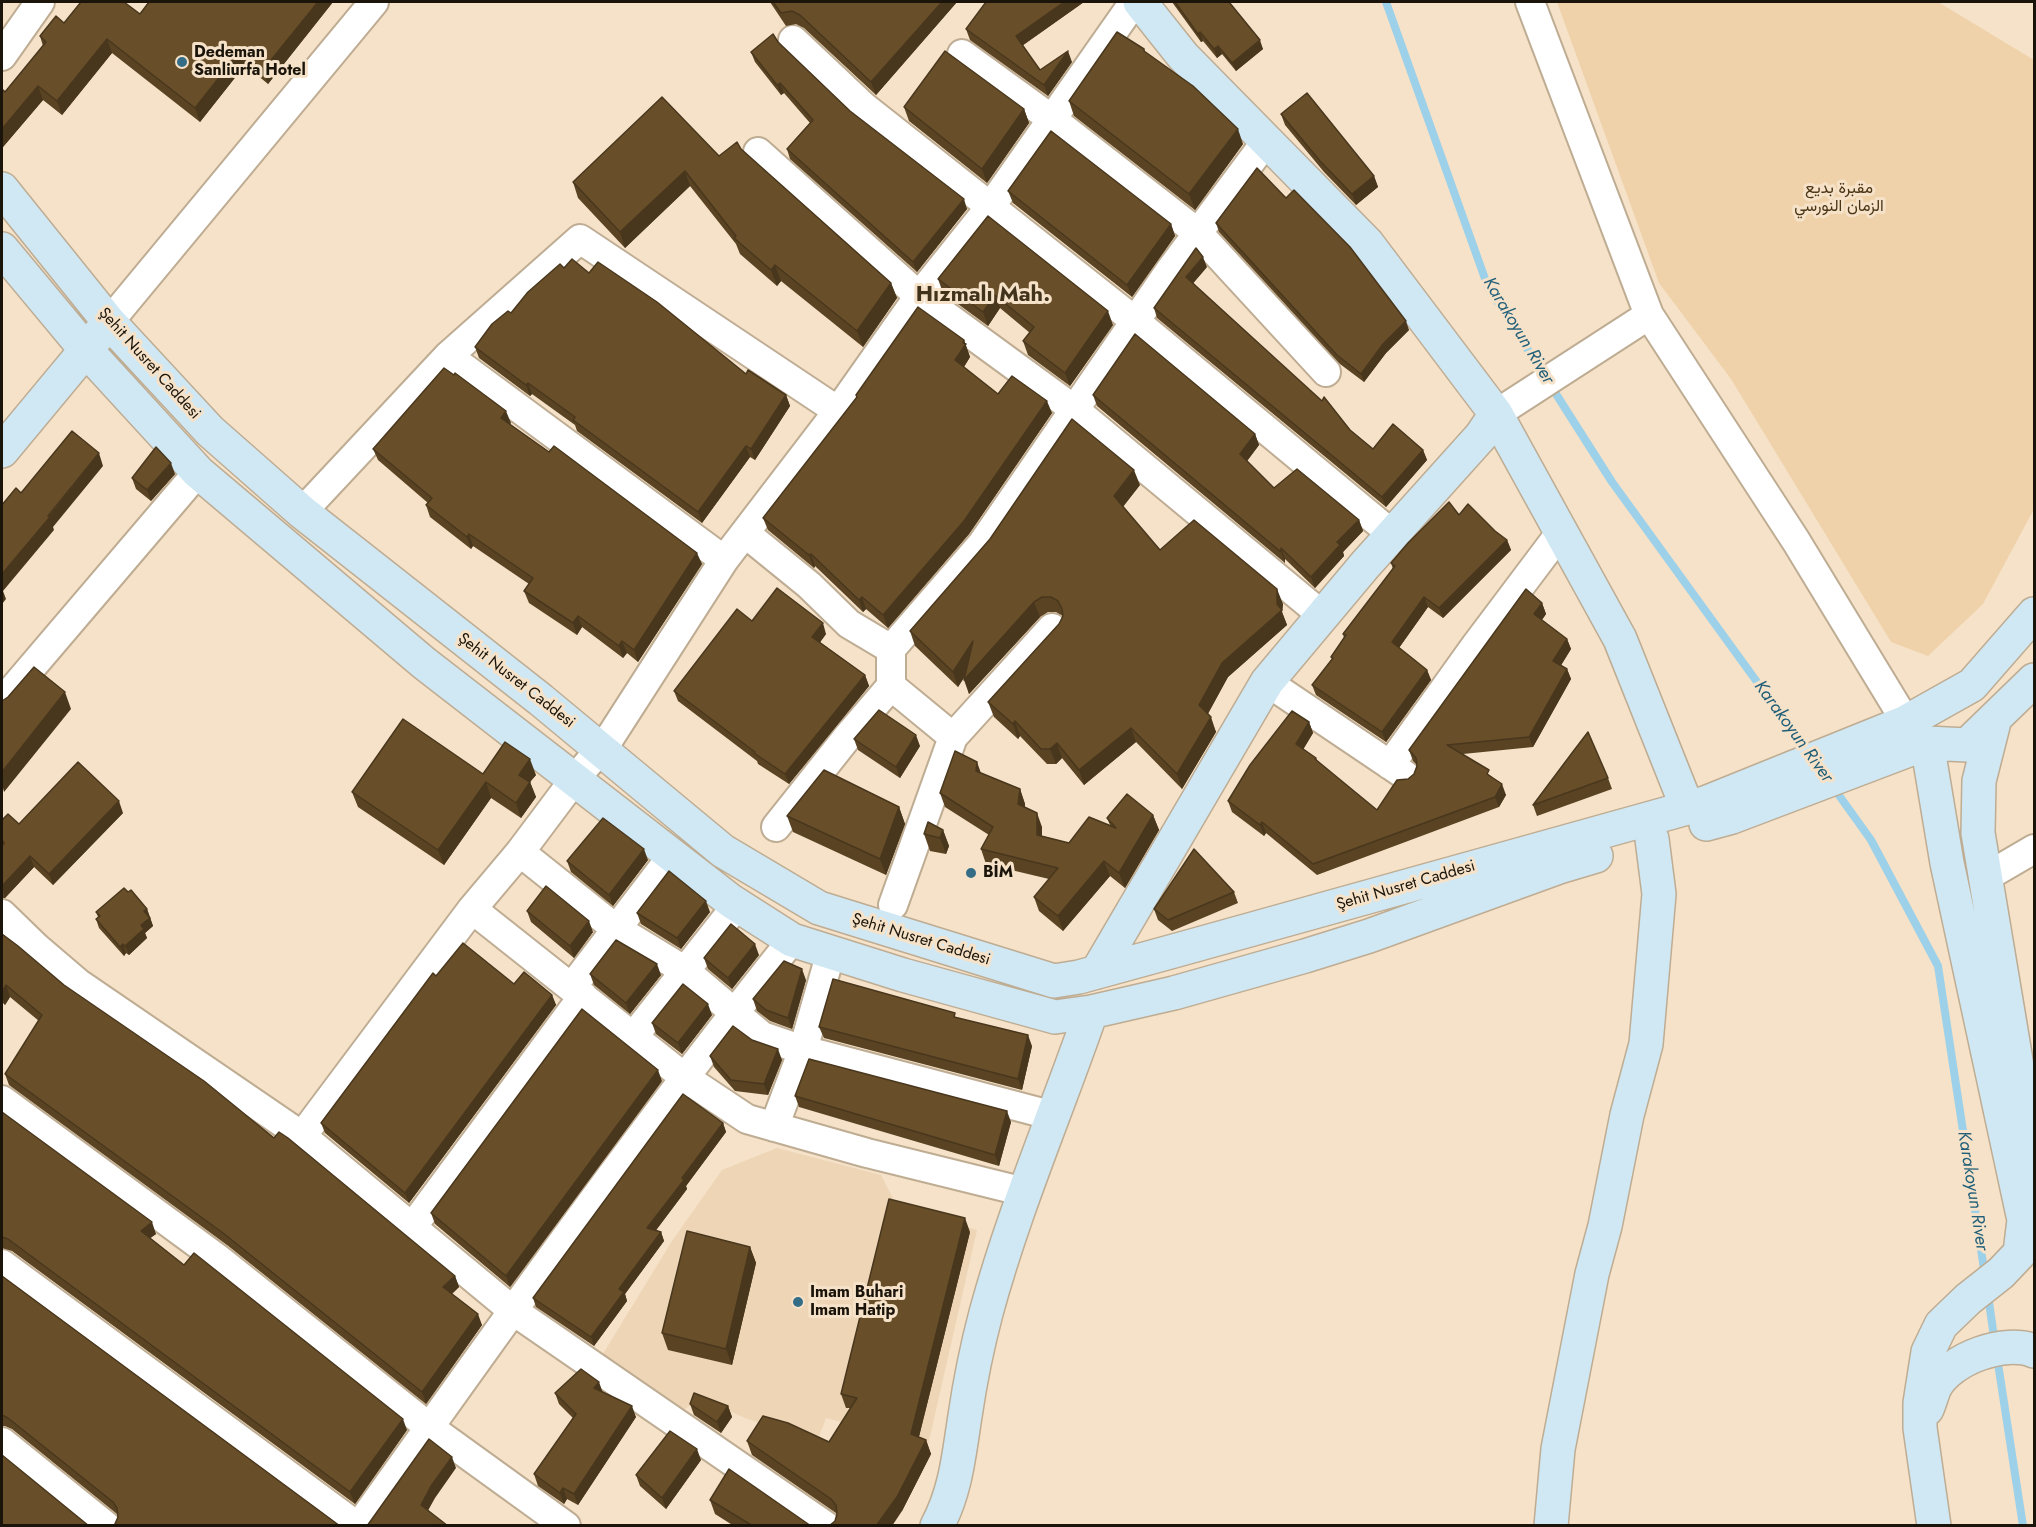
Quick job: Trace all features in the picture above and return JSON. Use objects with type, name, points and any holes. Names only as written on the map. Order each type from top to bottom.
[{"type":"main road","points":[[1140,2],[1182,56],[1367,243],[1496,414],[1620,639],[1708,809]]},
{"type":"main road","name":"Şehit Nusret Caddesi","points":[[2,189],[109,322],[210,431],[302,512],[600,749],[723,851],[819,908],[1054,981],[1097,972],[1708,809],[1903,738],[1972,685],[2034,614]]},
{"type":"main road","name":"Şehit Nusret Caddesi","points":[[2,249],[86,350],[198,472],[424,663],[737,905],[792,940],[903,975],[1055,1017],[1091,1012],[1174,993],[1369,936],[1559,867],[1652,839],[1708,809]]},
{"type":"main road","points":[[2,451],[109,322]]},
{"type":"main road","points":[[1097,972],[1267,682],[1392,534],[1475,443],[1496,414]]},
{"type":"main road","name":"Şehit Nusret Caddesi","points":[[1903,738],[1967,746],[2034,680]]},
{"type":"main road","points":[[1995,718],[1979,781],[1978,833],[2034,1168]]},
{"type":"main road","points":[[1903,738],[1949,873],[2024,1220],[2020,1253],[2001,1273],[1968,1299],[1941,1325],[1928,1352],[1920,1403],[1920,1428],[1934,1526]]},
{"type":"main road","points":[[1551,1526],[1558,1449],[1592,1274],[1605,1226],[1627,1115],[1646,1044],[1659,894],[1652,839]]},
{"type":"main road","points":[[937,1526],[946,1509],[955,1481],[965,1413],[986,1314],[1005,1246],[1091,1012]]},
{"type":"main road","points":[[1920,1428],[1936,1386],[1951,1370],[1976,1354],[2023,1349]]},
{"type":"street","points":[[2,56],[40,2]]},
{"type":"street","points":[[109,322],[374,2]]},
{"type":"street","points":[[302,1136],[472,909],[609,739],[724,560],[838,411],[919,296],[991,206],[1134,2]]},
{"type":"street","points":[[1530,2],[1648,315],[1796,541],[1903,738]]},
{"type":"street","points":[[793,40],[863,106],[1135,321],[1392,534]]},
{"type":"street","points":[[962,54],[1053,120],[1198,233],[1326,372]]},
{"type":"street","points":[[776,827],[891,686],[891,649],[982,544],[1135,321],[1267,140]]},
{"type":"street","points":[[758,152],[919,296],[1075,410],[1322,615]]},
{"type":"street","points":[[302,512],[448,356],[580,239],[838,411]]},
{"type":"street","points":[[1496,414],[1648,315]]},
{"type":"street","points":[[448,356],[724,560]]},
{"type":"street","points":[[2,702],[198,472]]},
{"type":"street","points":[[1267,682],[1397,770],[1476,645],[1561,532]]},
{"type":"street","points":[[744,533],[809,585],[849,624],[891,649]]},
{"type":"street","points":[[893,905],[953,737],[1052,628]]},
{"type":"street","points":[[891,686],[953,737]]},
{"type":"street","points":[[1986,877],[2034,849]]},
{"type":"street","points":[[520,852],[615,928],[684,970],[762,1036],[803,1050],[1054,1116]]},
{"type":"street","points":[[412,1226],[577,991],[615,928],[672,856]]},
{"type":"street","points":[[633,1036],[737,905]]},
{"type":"street","points":[[472,909],[684,1077],[747,1119],[1025,1192]]},
{"type":"street","points":[[2,914],[78,983],[302,1136],[512,1310],[826,1526]]},
{"type":"street","points":[[2,1264],[358,1526],[512,1310],[684,1077],[792,940]]},
{"type":"street","points":[[774,1127],[803,1050],[831,952]]},
{"type":"street","points":[[2,1100],[217,1258],[429,1427],[566,1526]]},
{"type":"street","points":[[2,1442],[106,1526]]},
{"type":"shaded area","name":"Imam Buhari Imam Hatip","points":[[777,1148],[881,1175],[898,1208],[977,1230],[928,1445],[826,1418],[817,1442],[745,1418],[701,1398],[675,1416],[598,1362],[672,1241],[722,1170]]},
{"type":"green space","name":"مقبرة بديع الزمان النورسي","points":[[1557,2],[1938,2],[2034,60],[2034,509],[1983,604],[1928,656],[1891,642],[1731,379],[1659,283]]},
{"type":"building","points":[[81,2],[124,2],[140,14],[149,2],[318,2],[263,70],[240,51],[195,108],[107,39],[57,101],[38,86],[2,129],[2,89],[5,92],[46,42],[40,36],[56,16],[64,23]]},
{"type":"building","points":[[773,2],[942,2],[871,82],[800,15],[792,11],[781,13]]},
{"type":"building","points":[[986,2],[1064,2],[1016,36],[1040,70],[1068,51],[1044,85],[966,29]]},
{"type":"building","points":[[1175,2],[1229,2],[1260,40],[1232,63],[1218,46],[1214,49],[1200,32],[1198,34]]},
{"type":"building","points":[[1117,32],[1193,86],[1238,129],[1189,194],[1069,101]]},
{"type":"building","points":[[773,34],[778,42],[850,111],[964,199],[913,262],[787,149],[813,120],[780,83],[777,85],[751,52]]},
{"type":"building","points":[[945,51],[1024,109],[982,169],[904,107]]},
{"type":"building","points":[[1307,93],[1374,176],[1352,194],[1320,161],[1281,114]]},
{"type":"building","points":[[662,97],[719,156],[737,142],[741,149],[891,283],[857,331],[775,265],[771,270],[734,238],[736,236],[685,171],[620,232],[573,182]]},
{"type":"building","points":[[1051,131],[1171,224],[1127,285],[1008,191]]},
{"type":"building","points":[[1257,168],[1286,198],[1294,190],[1350,247],[1406,321],[1383,344],[1361,374],[1337,355],[1216,223]]},
{"type":"building","points":[[988,216],[1108,311],[1065,373],[1023,341],[1034,327],[995,295],[983,312],[938,279]]},
{"type":"building","points":[[1196,248],[1203,257],[1186,277],[1322,401],[1324,397],[1350,430],[1373,449],[1393,424],[1423,450],[1382,497],[1154,308]]},
{"type":"building","points":[[572,259],[589,273],[598,262],[657,302],[746,374],[748,370],[786,395],[751,449],[746,446],[698,512],[573,420],[575,417],[528,383],[526,385],[475,347],[492,324],[508,311],[511,313],[528,292],[560,264],[564,268]]},
{"type":"building","points":[[918,307],[964,340],[963,343],[966,344],[955,360],[998,394],[1012,376],[1047,401],[964,521],[883,615],[862,597],[859,600],[811,554],[809,555],[763,518],[857,397],[856,395]]},
{"type":"building","points":[[1135,334],[1255,434],[1240,454],[1274,488],[1297,469],[1359,520],[1337,542],[1340,545],[1311,577],[1281,548],[1281,552],[1093,395]]},
{"type":"building","points":[[444,368],[454,375],[455,373],[506,411],[501,418],[549,452],[554,446],[697,553],[634,650],[622,641],[619,646],[578,616],[573,623],[524,591],[533,578],[469,534],[467,537],[426,505],[432,498],[373,449]]},
{"type":"building","points":[[1072,419],[1134,470],[1114,496],[1160,550],[1194,520],[1277,589],[1277,604],[1282,610],[1222,663],[1199,705],[1211,717],[1177,774],[1131,728],[1079,770],[1057,743],[1050,749],[1041,749],[1015,721],[1013,724],[988,702],[1059,624],[1063,616],[1062,609],[1058,601],[1051,597],[1042,597],[1034,602],[964,680],[973,641],[953,672],[910,631],[990,539]]},
{"type":"building","points":[[72,431],[99,453],[2,574],[2,505],[16,488],[21,493]]},
{"type":"building","points":[[156,447],[171,463],[147,490],[132,478]]},
{"type":"building","points":[[1449,502],[1459,515],[1468,504],[1507,540],[1439,608],[1424,597],[1392,642],[1427,670],[1382,732],[1312,685],[1333,658],[1331,657],[1346,635],[1343,634],[1395,566],[1391,563]]},
{"type":"building","points":[[777,588],[823,623],[812,637],[865,675],[785,774],[674,691],[737,609],[752,621]]},
{"type":"building","points":[[1526,589],[1542,603],[1534,614],[1567,639],[1553,661],[1567,669],[1529,737],[1447,745],[1489,770],[1487,774],[1502,784],[1495,797],[1313,864],[1262,822],[1260,825],[1228,801],[1250,765],[1292,711],[1309,722],[1296,744],[1377,810],[1397,780],[1408,779],[1414,774],[1417,766],[1416,758],[1409,750]]},
{"type":"building","points":[[34,667],[65,692],[2,772],[2,701]]},
{"type":"building","points":[[879,710],[916,735],[896,767],[854,739]]},
{"type":"building","points":[[403,719],[483,774],[505,742],[530,759],[519,775],[530,782],[516,803],[486,782],[438,850],[352,792]]},
{"type":"building","points":[[1588,732],[1608,778],[1533,805],[1572,753]]},
{"type":"building","points":[[955,751],[977,762],[976,771],[1020,789],[1018,804],[1037,813],[1037,835],[1069,843],[1089,817],[1116,828],[1107,818],[1127,794],[1153,815],[1119,873],[1104,861],[1058,916],[1034,897],[1058,868],[981,849],[993,827],[940,793]]},
{"type":"building","points":[[78,762],[119,801],[49,874],[30,856],[2,886],[2,846],[4,843],[2,820],[8,814],[19,824]]},
{"type":"building","points":[[824,770],[899,807],[880,859],[787,816]]},
{"type":"building","points":[[603,818],[644,849],[609,895],[567,861]]},
{"type":"building","points":[[928,822],[943,830],[940,838],[924,834]]},
{"type":"building","points":[[1194,849],[1234,892],[1168,920],[1154,909]]},
{"type":"building","points":[[669,871],[706,901],[677,938],[637,913]]},
{"type":"building","points":[[546,886],[589,921],[570,946],[527,911]]},
{"type":"building","points":[[124,888],[128,892],[131,890],[147,909],[144,911],[150,918],[141,925],[144,929],[125,946],[123,944],[120,947],[96,919],[100,916],[96,912]]},
{"type":"building","points":[[731,924],[755,944],[728,978],[704,958]]},
{"type":"building","points":[[2,934],[64,985],[204,1081],[274,1138],[279,1132],[288,1138],[455,1276],[443,1287],[478,1314],[422,1392],[223,1233],[5,1074],[42,1015],[6,985],[2,992]]},
{"type":"building","points":[[616,940],[657,964],[626,1003],[590,974]]},
{"type":"building","points":[[463,943],[514,984],[524,972],[552,995],[405,1193],[321,1123],[433,973],[436,976]]},
{"type":"building","points":[[784,961],[802,969],[788,1018],[766,1010],[753,999]]},
{"type":"building","points":[[833,979],[955,1013],[954,1017],[1028,1035],[1018,1079],[819,1027]]},
{"type":"building","points":[[683,984],[708,1004],[678,1043],[652,1023]]},
{"type":"building","points":[[582,1009],[658,1070],[506,1276],[431,1213]]},
{"type":"building","points":[[733,1026],[752,1040],[778,1049],[764,1084],[731,1080],[710,1056]]},
{"type":"building","points":[[809,1059],[1007,1111],[995,1155],[795,1096]]},
{"type":"building","points":[[683,1094],[723,1123],[682,1178],[684,1180],[647,1228],[661,1232],[619,1289],[624,1292],[591,1337],[533,1298]]},
{"type":"building","points":[[2,1112],[152,1222],[141,1231],[184,1265],[194,1253],[403,1419],[350,1492],[8,1239],[2,1237]]},
{"type":"building","points":[[889,1199],[965,1218],[911,1434],[926,1440],[897,1497],[876,1526],[829,1526],[835,1521],[837,1514],[836,1505],[831,1499],[747,1441],[763,1416],[788,1423],[829,1442],[857,1398],[841,1394]]},
{"type":"building","points":[[687,1231],[750,1247],[726,1349],[662,1333]]},
{"type":"building","points":[[2,1276],[340,1526],[114,1526],[118,1517],[117,1508],[113,1502],[2,1415]]},
{"type":"building","points":[[581,1369],[599,1382],[594,1388],[632,1406],[574,1494],[563,1488],[560,1493],[534,1474],[576,1414],[555,1393]]},
{"type":"building","points":[[694,1393],[728,1406],[717,1422],[690,1404]]},
{"type":"building","points":[[670,1431],[697,1449],[662,1498],[636,1475]]},
{"type":"building","points":[[429,1439],[452,1457],[431,1486],[421,1505],[448,1526],[367,1526]]},
{"type":"building","points":[[2,1455],[89,1526],[2,1526]]},
{"type":"building","points":[[729,1469],[811,1526],[753,1526],[710,1500]]},
{"type":"waterway","name":"Karakoyun River","points":[[1386,2],[1488,287],[1612,482],[1810,755]]},
{"type":"waterway","name":"Karakoyun River","points":[[1833,787],[1871,840],[1938,966],[1985,1276]]},
{"type":"waterway","name":"Karakoyun River","points":[[1988,1295],[1995,1344]]},
{"type":"waterway","name":"Karakoyun River","points":[[1997,1357],[2023,1526]]},
{"type":"place","name":"Dedeman Sanliurfa Hotel","points":[[182,62]]},
{"type":"place","name":"BİM","points":[[971,873]]},
{"type":"place","name":"Imam Buhari Imam Hatip","points":[[798,1302]]},
{"type":"district","name":"Hızmalı Mah.","points":[[983,296]]}]
